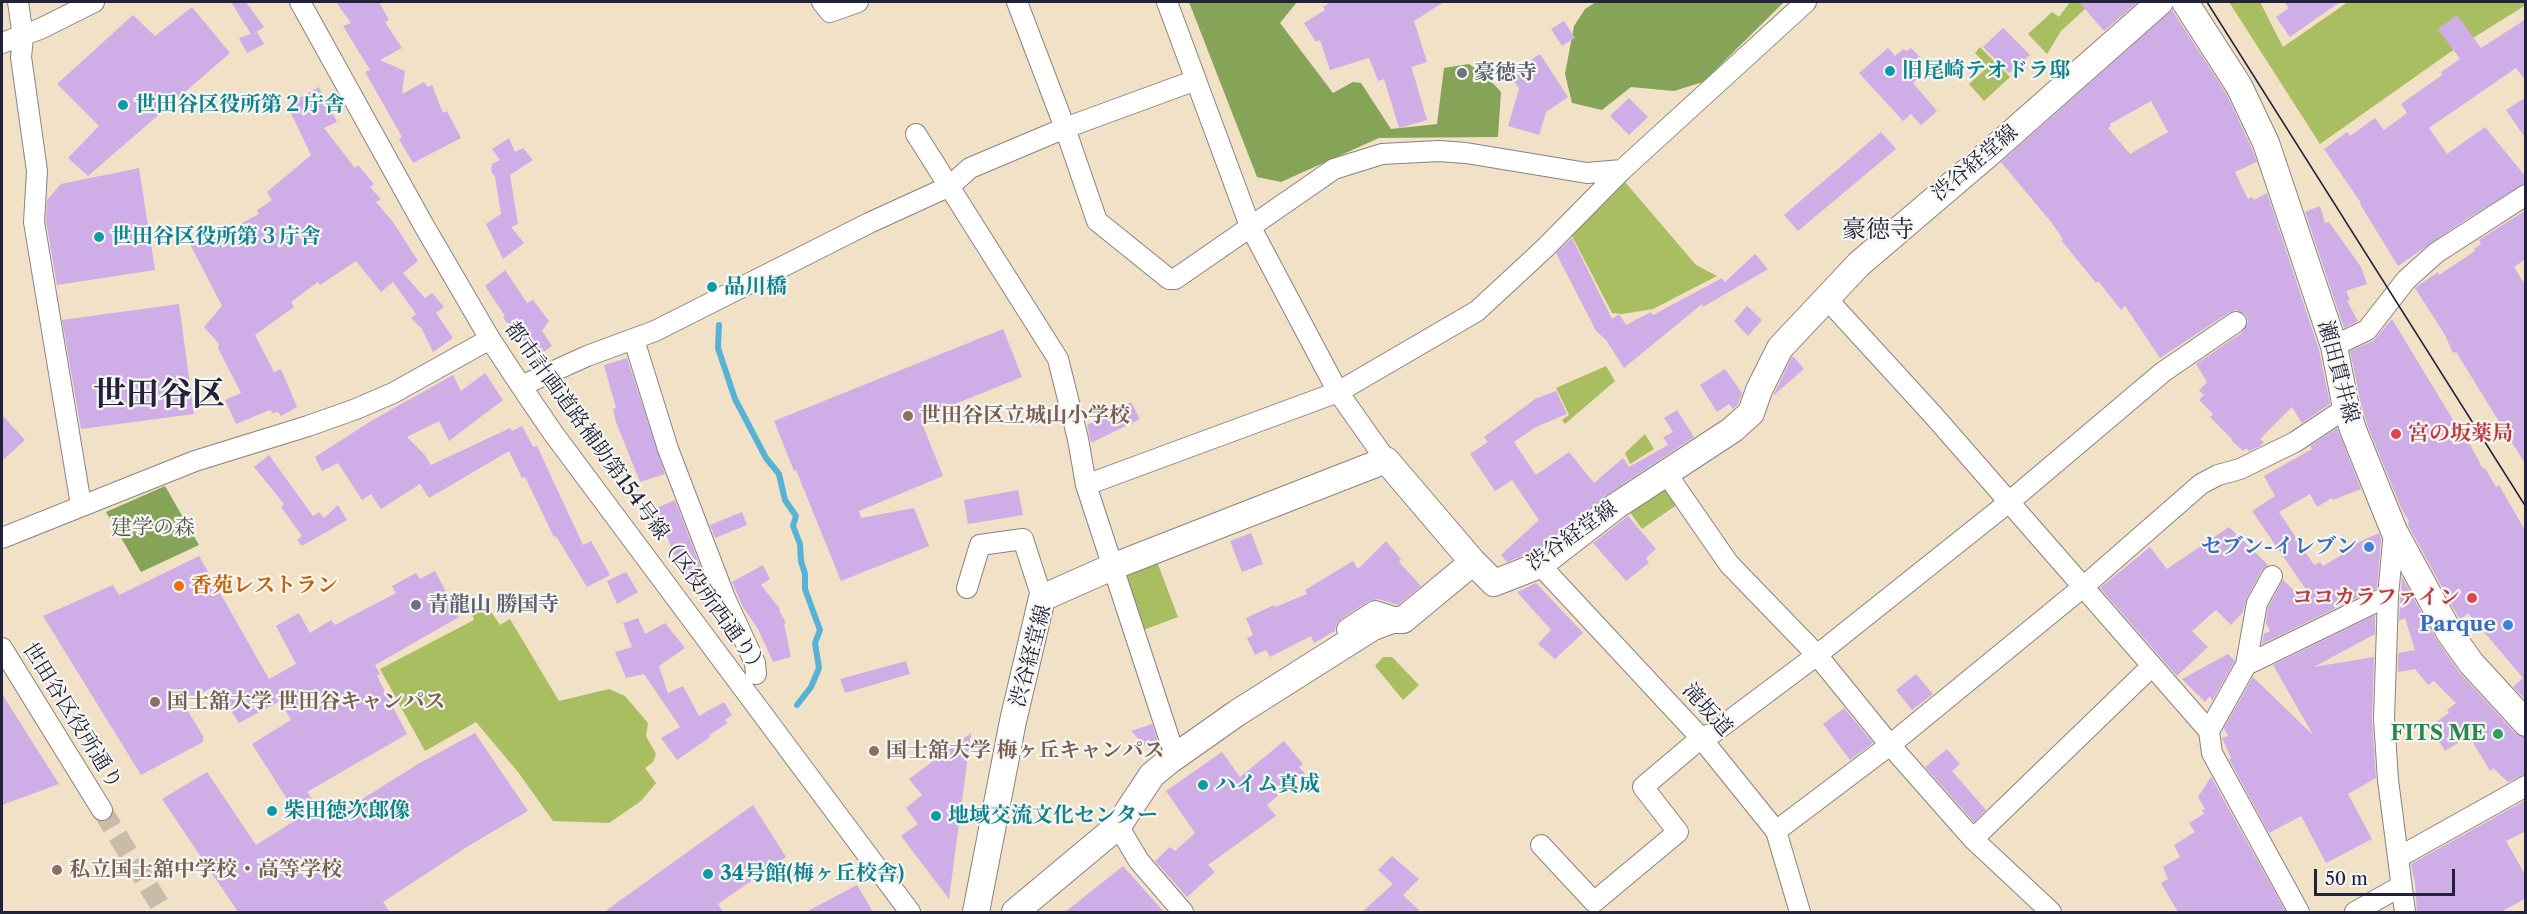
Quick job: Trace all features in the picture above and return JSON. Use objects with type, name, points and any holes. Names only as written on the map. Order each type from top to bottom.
[{"type":"main road","name":"渋谷経堂線","points":[[976,912],[1013,722],[1042,598],[1112,567],[1386,460],[1473,562],[1494,583],[1539,564],[1616,506],[1732,430],[1751,413],[1759,390],[1780,348],[1859,264],[2160,2]]},
{"type":"main road","name":"瀬田貫井線","points":[[2185,2],[2239,86],[2266,143],[2334,346],[2346,408],[2394,531],[2449,632],[2471,663],[2526,723]]},
{"type":"main road","points":[[1016,912],[1118,826],[1152,775],[1210,731],[1373,627],[1392,620],[1403,620],[1473,562]]},
{"type":"street","points":[[18,2],[23,37],[21,57],[37,171],[34,222],[81,505]]},
{"type":"street","points":[[2,43],[23,37],[94,2]]},
{"type":"street","name":"都市計画道路補助第154号線（区役所西通り）","points":[[300,2],[423,224],[490,339],[553,434],[910,912]]},
{"type":"street","points":[[822,2],[830,12],[858,2]]},
{"type":"street","points":[[1017,2],[1065,128],[1097,221],[1169,279],[1176,279],[1334,169],[1382,154],[1448,151],[1587,173],[1622,170]]},
{"type":"street","points":[[1167,2],[1250,226],[1338,392],[1386,460]]},
{"type":"street","points":[[1086,485],[1338,392],[1477,311],[1545,248],[1622,170],[1806,2]]},
{"type":"street","points":[[521,386],[587,356],[634,340],[869,223],[950,186],[970,168],[1065,128],[1197,80]]},
{"type":"street","points":[[916,134],[1058,359],[1078,439],[1086,485],[1171,744]]},
{"type":"street","points":[[2334,346],[2367,330],[2406,280],[2436,253],[2526,195]]},
{"type":"street","points":[[1826,298],[2209,730],[2212,753],[2299,912]]},
{"type":"street","points":[[1541,845],[1594,902],[1678,832],[1643,787],[1701,738],[1713,733],[1817,655],[2009,502],[2163,372],[2236,322]]},
{"type":"street","points":[[2,538],[195,461],[356,409],[393,393],[490,339]]},
{"type":"street","points":[[634,340],[668,449],[725,598],[755,663],[756,674]]},
{"type":"street","points":[[1776,831],[1890,745],[2083,587],[2201,484],[2218,475],[2240,469],[2295,442],[2346,408]]},
{"type":"street","points":[[1666,473],[1728,564],[1817,655],[1890,745],[1974,839],[2046,911]]},
{"type":"street","points":[[2394,531],[2388,597],[2384,719],[2388,780],[2405,912]]},
{"type":"street","points":[[967,588],[980,545],[1023,539],[1042,598]]},
{"type":"street","name":"滝坂道","points":[[1539,564],[1701,738],[1776,831],[1800,912]]},
{"type":"street","points":[[2209,730],[2246,665],[2257,603],[2272,576]]},
{"type":"street","points":[[2246,665],[2388,597]]},
{"type":"street","points":[[1152,775],[1171,744],[1375,611],[1403,620]]},
{"type":"street","name":"世田谷区役所通り","points":[[2,648],[102,810]]},
{"type":"street","points":[[1974,839],[2152,666]]},
{"type":"street","points":[[2399,858],[2526,786]]},
{"type":"street","points":[[1118,826],[1139,861],[1183,912]]},
{"type":"street","points":[[2355,912],[2402,886]]},
{"type":"green space","points":[[1189,2],[1297,2],[1280,23],[1333,93],[1353,82],[1361,83],[1391,129],[1437,124],[1444,68],[1469,64],[1488,78],[1501,92],[1498,137],[1379,138],[1281,182],[1257,177]]},
{"type":"green space","points":[[1596,2],[1784,2],[1703,82],[1674,91],[1631,87],[1602,110],[1572,103],[1565,74],[1574,26],[1585,9]]},
{"type":"green space","points":[[2070,2],[2082,2],[2086,8],[2061,31],[2047,54],[2028,34],[2052,12],[2059,17]]},
{"type":"green space","points":[[2229,2],[2260,2],[2283,47],[2348,2],[2525,2],[2526,5],[2449,53],[2320,144]]},
{"type":"green space","points":[[1980,47],[2010,77],[1984,101],[1969,84],[1988,67],[1975,53]]},
{"type":"green space","points":[[1625,182],[1696,265],[1717,276],[1653,309],[1622,314],[1612,313],[1571,234]]},
{"type":"green space","points":[[1606,366],[1615,381],[1565,424],[1562,420],[1569,415],[1556,388]]},
{"type":"green space","points":[[1645,434],[1654,449],[1630,464],[1625,453]]},
{"type":"green space","points":[[1662,485],[1678,504],[1642,529],[1627,508]]},
{"type":"green space","name":"建学の森","points":[[165,486],[199,545],[141,572],[106,512]]},
{"type":"green space","points":[[1154,554],[1178,617],[1138,632],[1118,569]]},
{"type":"green space","points":[[484,601],[500,625],[510,619],[559,701],[609,689],[625,696],[648,723],[646,736],[656,754],[653,762],[645,768],[656,783],[641,801],[609,823],[553,821],[518,772],[476,722],[425,751],[380,669],[474,620],[471,611]]},
{"type":"green space","points":[[1383,657],[1392,657],[1419,685],[1403,700],[1375,666]]},
{"type":"building","points":[[231,2],[246,2],[264,27],[253,34],[257,32],[264,44],[247,53],[239,38],[251,34]]},
{"type":"building","points":[[336,2],[379,2],[389,20],[385,22],[402,48],[380,60],[405,71],[402,94],[424,82],[428,87],[432,85],[443,113],[447,111],[461,138],[413,163],[399,139],[402,137],[365,72],[370,70],[343,26],[351,23]]},
{"type":"building","points":[[1331,2],[1444,2],[1414,21],[1427,62],[1411,67],[1427,120],[1399,128],[1384,79],[1378,81],[1369,58],[1330,70],[1320,40],[1316,42],[1304,23],[1325,10],[1323,7]]},
{"type":"building","points":[[2079,2],[2138,2],[2104,31]]},
{"type":"building","points":[[2284,2],[2340,2],[2290,37],[2276,17],[2289,8]]},
{"type":"building","name":"世田谷区役所第２庁舎","points":[[192,7],[230,53],[88,176],[68,158],[99,126],[57,84],[133,15],[155,36]]},
{"type":"building","points":[[2172,10],[2226,93],[2252,149],[2257,162],[2235,172],[2248,199],[2252,197],[2254,200],[2267,193],[2319,350],[2330,404],[2302,423],[2292,407],[2260,439],[2264,442],[2260,446],[2249,451],[2246,448],[2243,451],[2210,417],[2213,414],[2199,400],[2204,395],[2199,391],[2207,382],[2196,364],[2243,332],[2248,322],[2246,315],[2236,310],[2230,312],[2160,358],[2125,306],[2121,310],[2098,281],[2096,283],[2061,240],[2063,239],[2051,222],[2001,162]],"holes":[[[2151,101],[2168,132],[2130,154],[2108,128],[2110,124]]]},
{"type":"building","points":[[2457,15],[2481,48],[2526,19],[2526,81],[2516,68],[2429,128],[2447,154],[2485,127],[2526,177],[2526,183],[2465,220],[2398,266],[2361,203],[2324,149],[2347,132],[2350,136],[2375,118],[2384,130],[2407,113],[2401,104],[2442,75],[2441,72],[2460,59],[2438,29]]},
{"type":"building","points":[[1564,21],[1575,38],[1562,46],[1551,29]]},
{"type":"building","points":[[2003,28],[2030,55],[2009,73],[1983,47]]},
{"type":"building","points":[[1888,48],[1895,56],[1903,49],[1906,51],[1911,48],[1924,61],[1917,67],[1921,71],[1914,78],[1916,80],[1913,83],[1937,111],[1921,125],[1911,114],[1903,121],[1859,73]]},
{"type":"building","points":[[1540,54],[1568,97],[1546,112],[1539,135],[1508,126],[1519,89],[1510,74]]},
{"type":"building","points":[[319,87],[337,122],[324,128],[355,168],[358,165],[374,184],[370,187],[381,199],[376,202],[393,222],[418,261],[403,273],[425,298],[432,293],[444,307],[436,313],[453,338],[433,352],[422,329],[411,318],[416,314],[393,282],[381,292],[356,261],[320,285],[318,282],[291,302],[294,307],[255,335],[274,372],[281,369],[297,407],[281,416],[278,412],[272,413],[270,410],[236,424],[225,400],[241,393],[218,348],[219,344],[204,327],[222,306],[190,244],[202,235],[206,242],[259,214],[257,210],[272,200],[267,192],[311,155],[287,105]]},
{"type":"building","points":[[2526,97],[2526,139],[2506,110]]},
{"type":"building","points":[[1629,98],[1648,117],[1629,135],[1610,116]]},
{"type":"building","points":[[1881,132],[1896,149],[1798,231],[1784,215]]},
{"type":"building","points":[[509,138],[515,152],[523,148],[533,160],[510,175],[518,224],[511,227],[524,243],[503,259],[486,224],[501,214],[495,177],[491,171],[492,164],[500,160],[492,149]]},
{"type":"building","name":"世田谷区役所第３庁舎","points":[[139,168],[155,270],[57,285],[46,221],[47,200],[61,184]]},
{"type":"building","points":[[2320,206],[2325,223],[2329,222],[2361,267],[2367,284],[2346,291],[2350,300],[2347,301],[2358,321],[2344,328],[2305,212]]},
{"type":"building","points":[[2526,210],[2526,259],[2514,267],[2526,286],[2526,465],[2456,352],[2453,353],[2445,335],[2415,288],[2475,251],[2474,249],[2481,244],[2479,240]]},
{"type":"building","points":[[1572,238],[1612,319],[1619,314],[1626,325],[1651,312],[1653,315],[1722,278],[1725,282],[1755,254],[1768,269],[1703,307],[1702,304],[1624,368],[1606,340],[1596,331],[1556,253]]},
{"type":"building","points":[[505,270],[527,303],[533,300],[549,321],[542,331],[552,346],[535,358],[521,337],[517,339],[485,286]]},
{"type":"building","points":[[179,304],[194,414],[81,429],[62,320]]},
{"type":"building","points":[[1747,306],[1762,320],[1748,336],[1734,321]]},
{"type":"building","points":[[2392,319],[2461,433],[2463,431],[2483,469],[2485,468],[2496,487],[2499,485],[2526,532],[2526,700],[2513,687],[2523,678],[2468,613],[2460,620],[2408,525],[2409,521],[2402,510],[2368,427],[2350,351],[2373,341]]},
{"type":"building","points":[[1003,329],[1022,377],[920,418],[943,476],[859,511],[861,518],[914,508],[929,546],[841,581],[774,421]]},
{"type":"building","points":[[1792,357],[1804,369],[1773,396]]},
{"type":"building","points":[[627,358],[665,474],[640,482],[616,422],[613,409],[616,408],[604,365]]},
{"type":"building","points":[[1725,369],[1742,393],[1738,404],[1733,409],[1729,404],[1717,412],[1700,385]]},
{"type":"building","points":[[485,373],[503,400],[449,441],[439,421],[407,437],[424,454],[431,465],[510,428],[512,431],[522,426],[533,447],[537,446],[583,545],[591,541],[610,575],[587,587],[556,536],[554,537],[525,477],[522,478],[509,451],[429,498],[420,484],[381,509],[371,494],[362,500],[338,463],[322,471],[315,457],[371,421],[453,375],[461,391]]},
{"type":"building","points":[[1556,391],[1567,414],[1536,427],[1514,442],[1536,475],[1569,452],[1594,483],[1623,458],[1629,467],[1668,445],[1663,437],[1673,432],[1664,418],[1677,410],[1694,437],[1608,494],[1533,552],[1507,562],[1501,555],[1539,520],[1512,480],[1495,491],[1470,454],[1488,442],[1484,437],[1535,399]]},
{"type":"building","points":[[1131,402],[1140,419],[1091,443],[1087,425]]},
{"type":"building","points":[[2,415],[25,440],[2,461]]},
{"type":"building","points":[[2337,428],[2361,489],[2333,500],[2332,498],[2317,507],[2310,494],[2279,512],[2314,565],[2320,562],[2323,566],[2348,551],[2346,548],[2379,533],[2381,539],[2377,588],[2262,644],[2264,634],[2270,631],[2266,623],[2268,607],[2283,580],[2300,596],[2307,591],[2252,511],[2275,496],[2264,476],[2312,449],[2310,446]]},
{"type":"building","points":[[269,455],[313,516],[319,512],[324,518],[338,505],[347,520],[302,546],[297,540],[302,536],[281,507],[284,504],[254,467]]},
{"type":"building","points":[[1018,490],[1023,515],[968,524],[964,500]]},
{"type":"building","points":[[675,500],[706,582],[695,588],[672,551],[665,530],[657,534],[645,513]]},
{"type":"building","points":[[742,512],[747,525],[715,538],[710,525]]},
{"type":"building","points":[[1628,516],[1656,549],[1646,558],[1649,563],[1626,581],[1593,543]]},
{"type":"building","points":[[2229,527],[2268,565],[2262,570],[2247,597],[2243,612],[2231,625],[2216,610],[2192,631],[2208,647],[2177,676],[2100,588],[2150,547],[2167,569]]},
{"type":"building","points":[[1251,533],[1263,564],[1242,572],[1230,541]]},
{"type":"building","points":[[1386,541],[1401,559],[1399,562],[1421,586],[1398,605],[1378,599],[1369,601],[1341,619],[1336,624],[1335,631],[1314,643],[1311,636],[1270,657],[1266,650],[1255,655],[1247,638],[1253,635],[1246,618],[1274,605],[1275,607],[1307,594],[1305,590],[1353,561],[1358,569]]},
{"type":"building","points":[[199,556],[269,679],[296,664],[276,626],[299,613],[310,633],[331,620],[335,625],[396,593],[392,586],[416,573],[420,579],[435,571],[459,617],[375,665],[380,674],[377,676],[407,734],[307,792],[327,821],[418,764],[475,733],[528,811],[470,845],[383,902],[390,912],[238,912],[162,799],[207,772],[256,845],[299,818],[252,744],[291,720],[280,701],[239,723],[215,686],[183,703],[203,736],[203,742],[141,775],[43,616],[113,585],[119,595]]},
{"type":"building","points":[[763,565],[770,579],[761,585],[780,609],[786,623],[784,624],[791,657],[773,662],[732,582]]},
{"type":"building","points":[[626,572],[638,592],[617,604],[607,581]]},
{"type":"building","points":[[2402,577],[2436,639],[2459,672],[2515,733],[2526,738],[2526,774],[2508,782],[2493,768],[2490,771],[2469,736],[2445,751],[2430,726],[2449,713],[2447,710],[2456,703],[2434,681],[2428,685],[2415,669],[2398,672],[2398,653],[2415,650],[2405,618],[2399,621]]},
{"type":"building","points":[[1536,583],[1583,633],[1555,659],[1538,644],[1551,630],[1517,592]]},
{"type":"building","points":[[710,593],[720,615],[717,616],[706,596]]},
{"type":"building","points":[[2375,615],[2375,634],[2314,667],[2374,657],[2372,720],[2376,778],[2348,794],[2372,839],[2326,863],[2301,816],[2269,833],[2229,759],[2231,758],[2222,738],[2228,736],[2224,728],[2253,677],[2313,735],[2273,665]]},
{"type":"building","points":[[638,618],[645,634],[665,623],[685,648],[659,666],[668,693],[683,686],[699,716],[724,702],[732,715],[725,720],[728,723],[677,760],[661,738],[680,727],[644,674],[626,678],[615,652],[632,647],[623,623]]},
{"type":"building","points":[[2228,654],[2235,661],[2212,701],[2210,696],[2205,702],[2182,679]]},
{"type":"building","points":[[906,661],[910,674],[845,693],[840,679]]},
{"type":"building","points":[[1916,674],[1933,694],[1912,710],[1896,690]]},
{"type":"building","points":[[2,694],[59,784],[2,805]]},
{"type":"building","points":[[1844,708],[1873,743],[1850,760],[1823,724]]},
{"type":"building","points":[[1152,724],[1160,748],[1154,754],[1131,731]]},
{"type":"building","name":"地域交流文化センター","points":[[971,733],[949,899],[901,836],[918,824],[906,808],[922,795],[909,779]]},
{"type":"building","points":[[1284,741],[1303,764],[1299,767],[1305,773],[1267,805],[1276,816],[1208,865],[1215,872],[1187,897],[1155,861],[1170,847],[1175,851],[1195,833],[1166,791],[1222,752],[1240,777]]},
{"type":"building","points":[[1947,749],[1960,764],[1952,771],[1986,810],[1974,822],[1925,767]]},
{"type":"building","points":[[2211,777],[2286,912],[2178,912],[2161,883],[2168,879],[2163,867],[2180,857],[2174,845],[2195,832],[2189,823],[2204,814],[2202,810],[2205,809],[2198,797]]},
{"type":"building","points":[[2526,800],[2526,831],[2506,841],[2526,876],[2526,898],[2501,912],[2417,912],[2411,864]]},
{"type":"building","name":"34号館(梅ヶ丘校舎)","points":[[753,805],[786,857],[718,904],[723,912],[604,912]]},
{"type":"building","points":[[1392,856],[1419,879],[1403,895],[1421,912],[1362,912],[1393,884],[1378,870]]},
{"type":"building","points":[[1123,866],[1164,912],[1065,912]]},
{"type":"building","name":"34号館(梅ヶ丘校舎)","points":[[857,885],[873,912],[806,912]]},
{"type":"waterway","points":[[719,325],[718,348],[735,399],[766,458],[779,474],[785,500],[796,516],[793,526],[800,544],[805,589],[820,630],[815,643],[819,668],[811,687],[797,705]]},
{"type":"tunnel","points":[[102,810],[164,912]]},
{"type":"tram line","points":[[2207,2],[2526,507]]},
{"type":"place","name":"旧尾崎テオドラ邸","points":[[1890,71]]},
{"type":"place","name":"豪徳寺","points":[[1462,73]]},
{"type":"place","name":"世田谷区役所第２庁舎","points":[[123,105]]},
{"type":"place","name":"世田谷区役所第３庁舎","points":[[99,237]]},
{"type":"place","name":"品川橋","points":[[712,287]]},
{"type":"place","name":"世田谷区立城山小学校","points":[[908,416]]},
{"type":"place","name":"宮の坂薬局","points":[[2396,434]]},
{"type":"place","name":"セブン-イレブン","points":[[2369,547]]},
{"type":"place","name":"香苑レストラン","points":[[179,586]]},
{"type":"place","name":"ココカラファイン","points":[[2472,598]]},
{"type":"place","name":"青龍山 勝国寺","points":[[416,605]]},
{"type":"place","name":"Parque","points":[[2508,625]]},
{"type":"place","name":"国士舘大学 世田谷キャンパス","points":[[155,702]]},
{"type":"place","name":"FITS ME","points":[[2498,734]]},
{"type":"place","name":"国士舘大学 梅ヶ丘キャンパス","points":[[874,751]]},
{"type":"place","name":"ハイム真成","points":[[1203,785]]},
{"type":"place","name":"柴田徳次郎像","points":[[272,811]]},
{"type":"place","name":"地域交流文化センター","points":[[936,816]]},
{"type":"place","name":"私立国士舘中学校・高等学校","points":[[57,870]]},
{"type":"place","name":"34号館(梅ヶ丘校舎)","points":[[708,874]]},
{"type":"district","name":"豪徳寺","points":[[1878,230]]},
{"type":"district","name":"世田谷区","points":[[159,395]]}]
